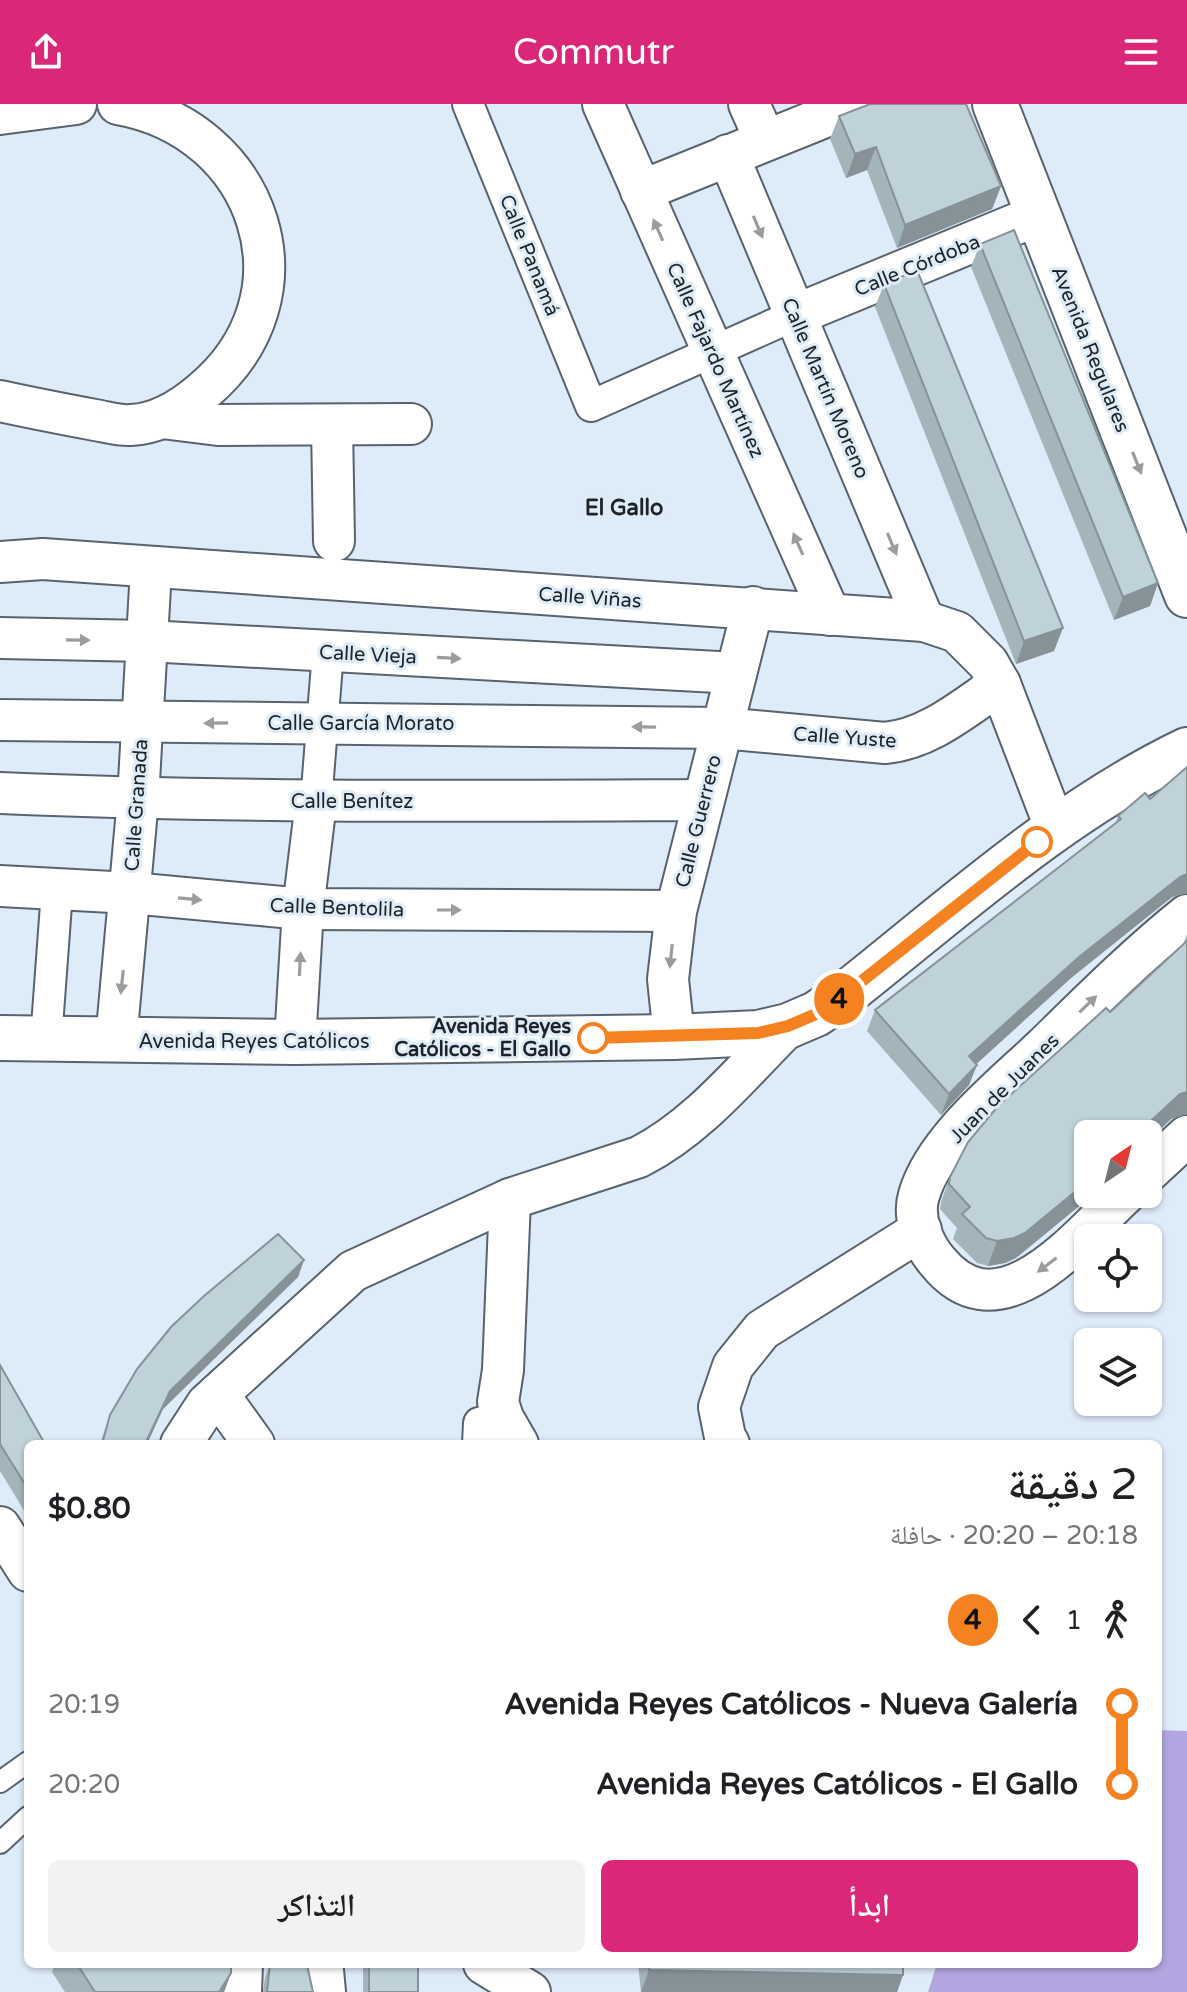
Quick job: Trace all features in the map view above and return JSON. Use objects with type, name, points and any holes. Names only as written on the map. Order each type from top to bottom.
[{"type":"main road","name":"Avenida Regulares","points":[[995,104],[1038,215],[1180,551],[1187,595]]},
{"type":"main road","name":"Avenida Reyes Católicos","points":[[0,1038],[295,1042],[674,1037],[758,1033],[788,1026],[816,1014],[843,996],[1055,827],[1158,764],[1186,751]]},
{"type":"street","points":[[0,114],[76,104]]},
{"type":"street","points":[[0,401],[130,426],[162,418],[188,404],[211,384],[231,361],[256,311],[262,285],[262,232],[253,205],[239,181],[203,141],[183,126],[118,104]]},
{"type":"street","name":"Calle Panamá","points":[[468,104],[591,406],[712,351]]},
{"type":"street","name":"Calle Fajardo Martínez","points":[[603,104],[830,615]]},
{"type":"street","points":[[749,104],[765,140]]},
{"type":"street","points":[[641,191],[857,104]]},
{"type":"street","name":"Calle Martín Moreno","points":[[728,155],[924,621]]},
{"type":"street","name":"Calle Córdoba","points":[[795,315],[1038,215]]},
{"type":"street","points":[[712,351],[795,315]]},
{"type":"street","points":[[162,418],[218,425],[411,424]]},
{"type":"street","points":[[332,425],[334,541]]},
{"type":"street","name":"Calle Viñas","points":[[0,562],[43,559],[924,621],[957,632],[988,663],[1000,684],[1055,827]]},
{"type":"street","name":"Calle Granada","points":[[116,1041],[138,799],[151,569]]},
{"type":"street","name":"Calle Guerrero","points":[[674,1037],[668,979],[676,911],[753,607]]},
{"type":"street","name":"Calle Vieja","points":[[0,638],[147,641],[736,673]]},
{"type":"street","points":[[295,1042],[303,909],[316,802],[328,652]]},
{"type":"street","name":"Calle Yuste","points":[[722,728],[885,743],[908,741],[928,732],[1000,684]]},
{"type":"street","name":"Calle García Morato","points":[[0,720],[142,724],[322,722],[722,728]]},
{"type":"street","name":"Calle Benítez","points":[[0,793],[316,802],[703,800]]},
{"type":"street","name":"Calle Bentolila","points":[[0,886],[131,893],[303,909],[676,911]]},
{"type":"street","points":[[46,1040],[57,891]]},
{"type":"street","name":"Juan de Juanes","points":[[1110,1208],[1053,1261],[1031,1277],[1009,1288],[990,1291],[971,1288],[949,1276],[928,1251],[916,1212],[919,1194],[954,1134],[1147,947],[1187,915]]},
{"type":"street","points":[[183,1440],[193,1422],[218,1394],[353,1271],[510,1199],[639,1157],[664,1143],[686,1127],[788,1026]]},
{"type":"street","points":[[1162,1159],[1187,1136]]},
{"type":"street","points":[[500,1435],[498,1402],[503,1370],[510,1199]]},
{"type":"street","points":[[727,1440],[719,1407],[733,1366],[762,1330],[921,1230]]},
{"type":"street","points":[[218,1394],[251,1440]]},
{"type":"street","points":[[0,1527],[24,1565]]},
{"type":"street","points":[[241,1992],[242,1968]]},
{"type":"street","points":[[320,1968],[325,1992]]},
{"type":"street","points":[[491,1968],[530,1992]]},
{"type":"lane","points":[[0,1782],[24,1765]]},
{"type":"lane","points":[[0,1843],[24,1821]]},
{"type":"shaded area","points":[[1162,1730],[1187,1731],[1187,1992],[928,1992],[936,1968],[1162,1968]]},
{"type":"building","points":[[870,104],[966,104],[1001,186],[905,225],[876,147],[855,154],[839,116]]},
{"type":"building","points":[[1014,230],[1158,583],[1123,597],[980,244]]},
{"type":"building","points":[[917,270],[1063,628],[1024,641],[884,284]]},
{"type":"building","points":[[1187,767],[1187,874],[1079,957],[969,1056],[977,1065],[949,1094],[875,1010],[1121,819],[1118,816],[1145,793],[1150,799]]},
{"type":"building","points":[[1187,941],[1187,1092],[1180,1094],[1152,1120],[1074,1120],[1074,1193],[1025,1233],[997,1241],[986,1238],[962,1214],[970,1207],[949,1184],[968,1142],[998,1106],[1106,1008],[1110,1012]]},
{"type":"building","points":[[278,1234],[304,1260],[170,1391],[147,1440],[103,1440],[110,1415],[137,1369],[171,1327]]},
{"type":"building","points":[[0,1365],[43,1440],[24,1440],[24,1483],[0,1444]]},
{"type":"building","points":[[80,1968],[231,1968],[219,1992],[95,1992]]},
{"type":"building","points":[[270,1968],[308,1968],[313,1992],[267,1992]]},
{"type":"building","points":[[369,1968],[418,1968],[418,1992],[369,1992]]},
{"type":"building","points":[[903,1968],[903,1975],[649,1970]]},
{"type":"bus line","name":"4","points":[[593,1038],[758,1033],[788,1026],[816,1014],[1037,842]]},
{"type":"place","name":"Avenida Reyes Católicos - El Gallo","points":[[593,1038]]},
{"type":"district","name":"El Gallo","points":[[624,507]]}]
